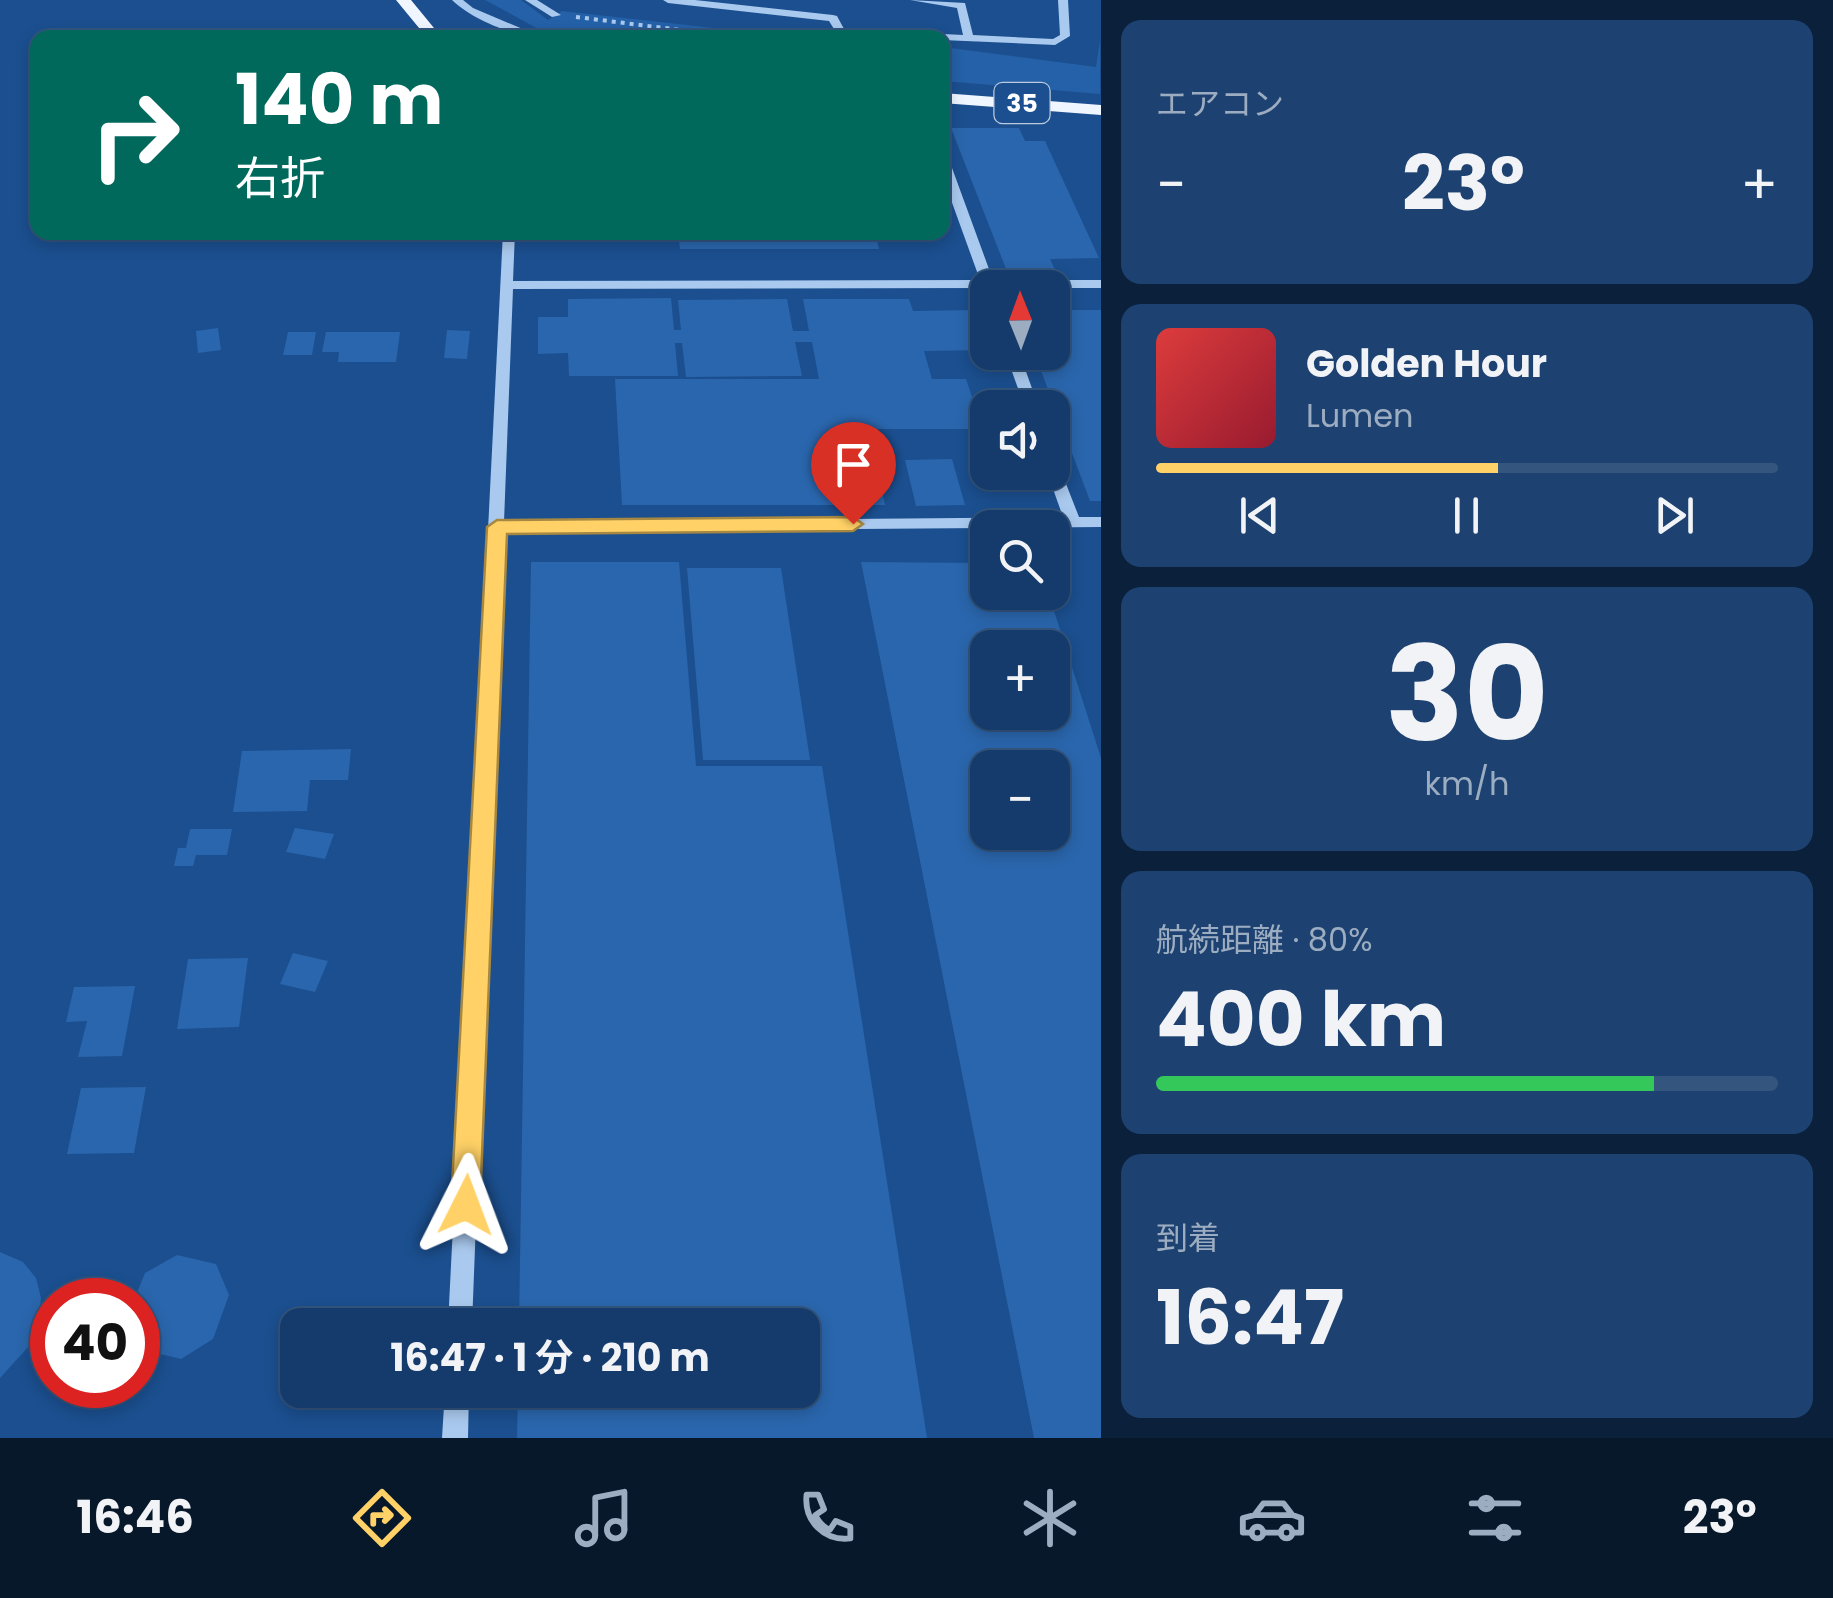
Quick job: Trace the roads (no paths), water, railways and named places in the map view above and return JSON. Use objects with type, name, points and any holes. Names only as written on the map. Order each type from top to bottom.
[{"type":"main road","points":[[403,0],[428,30]]},
{"type":"main road","name":"35","points":[[950,99],[1100,110]]},
{"type":"street","points":[[457,0],[470,10],[519,30]]},
{"type":"street","points":[[530,0],[556,15]]},
{"type":"street","points":[[668,0],[833,18],[840,30]]},
{"type":"street","points":[[915,0],[962,5],[969,38]]},
{"type":"street","points":[[950,37],[1055,42],[1065,36],[1063,0]]},
{"type":"street","points":[[950,179],[982,270]]},
{"type":"street","points":[[461,1308],[509,240]]},
{"type":"street","points":[[509,284],[970,286]]},
{"type":"street","points":[[1070,285],[1100,284]]},
{"type":"street","points":[[1061,490],[1072,522]]},
{"type":"street","points":[[497,527],[1100,522]]},
{"type":"street","points":[[455,1438],[456,1408]]}]
